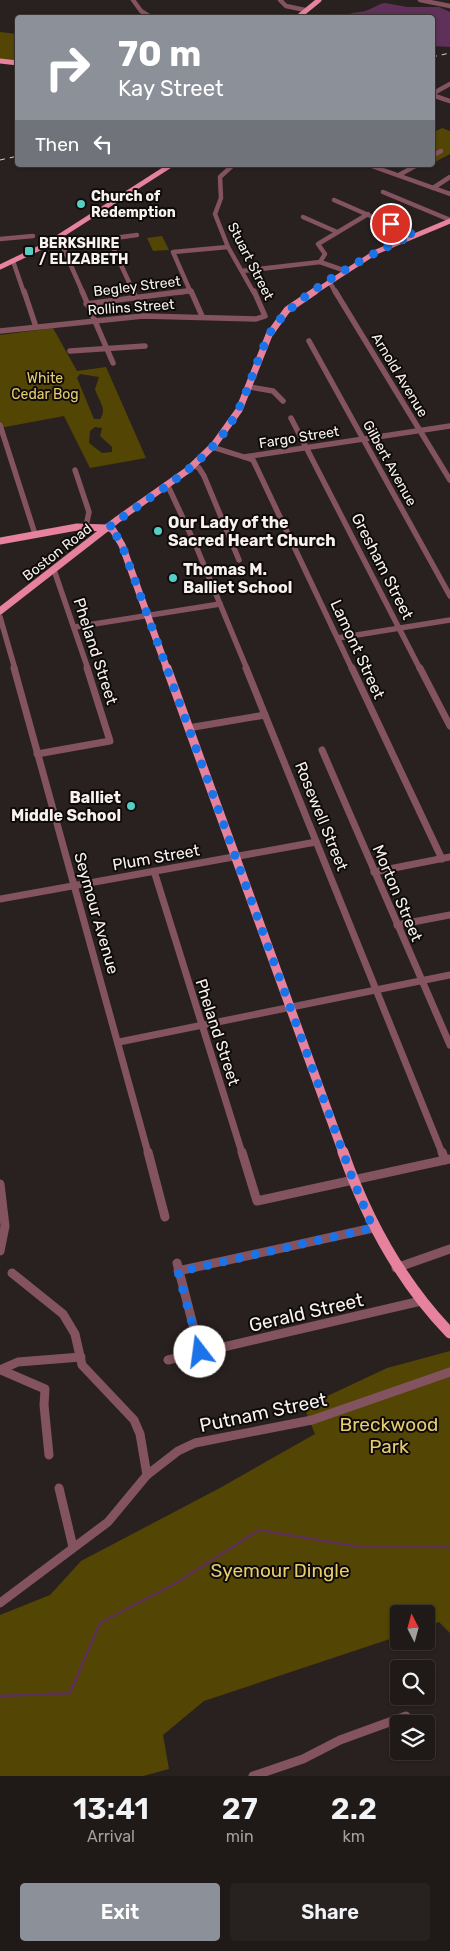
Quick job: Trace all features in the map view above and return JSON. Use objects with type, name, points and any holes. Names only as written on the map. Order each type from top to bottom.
[{"type":"main road","points":[[300,15],[319,0]]},
{"type":"main road","points":[[0,61],[15,63]]},
{"type":"main road","points":[[0,267],[53,241],[168,167]]},
{"type":"main road","name":"Boston Road","points":[[0,611],[193,465],[212,447],[236,415],[250,387],[269,335],[277,322],[295,303],[376,252],[450,221]]},
{"type":"main road","points":[[0,541],[86,526],[108,528],[118,536],[353,1180],[373,1228],[396,1268],[450,1333]]},
{"type":"street","points":[[133,0],[141,11],[147,15]]},
{"type":"street","points":[[280,0],[286,6],[305,10]]},
{"type":"street","points":[[420,0],[450,6]]},
{"type":"street","points":[[435,93],[450,84]]},
{"type":"street","points":[[435,96],[450,101]]},
{"type":"street","points":[[435,154],[441,151]]},
{"type":"street","name":"Stuart Street","points":[[231,167],[220,176],[222,198],[215,214],[228,247],[262,306],[264,317]]},
{"type":"street","points":[[375,167],[450,194]]},
{"type":"street","points":[[399,175],[413,167]]},
{"type":"street","points":[[433,188],[450,177]]},
{"type":"street","points":[[383,192],[450,221]]},
{"type":"street","points":[[334,200],[414,235]]},
{"type":"street","points":[[320,262],[325,254],[318,247],[318,244],[368,214]]},
{"type":"street","points":[[303,217],[337,232]]},
{"type":"street","points":[[53,241],[62,245],[136,234]]},
{"type":"street","points":[[0,239],[33,236]]},
{"type":"street","points":[[109,239],[136,298]]},
{"type":"street","points":[[62,245],[113,363]]},
{"type":"street","points":[[202,316],[173,252],[228,247]]},
{"type":"street","points":[[13,261],[36,327]]},
{"type":"street","points":[[242,271],[320,262],[346,271]]},
{"type":"street","name":"Arnold Avenue","points":[[329,281],[450,480]]},
{"type":"street","name":"Begley Street","points":[[86,304],[191,291]]},
{"type":"street","name":"Rollins Street","points":[[0,331],[143,316],[202,316],[256,319],[264,317]]},
{"type":"street","name":"Gilbert Avenue","points":[[310,341],[450,596]]},
{"type":"street","points":[[70,351],[105,347],[145,346]]},
{"type":"street","points":[[250,387],[272,389],[278,392],[283,401]]},
{"type":"street","name":"Gresham Street","points":[[291,418],[450,726]]},
{"type":"street","points":[[0,426],[35,534]]},
{"type":"street","name":"Fargo Street","points":[[212,447],[244,457],[450,426]]},
{"type":"street","name":"Lamont Street","points":[[244,457],[253,460],[442,859]]},
{"type":"street","points":[[193,465],[200,468],[204,476],[238,560]]},
{"type":"street","points":[[75,470],[89,512],[86,526]]},
{"type":"street","name":"Rosewell Street","points":[[167,484],[220,604],[316,842],[448,1159]]},
{"type":"street","name":"Pheland Street","points":[[37,754],[110,741],[75,627],[54,570]]},
{"type":"street","points":[[75,627],[220,604]]},
{"type":"street","name":"Seymour Avenue","points":[[0,617],[119,1042],[164,1216]]},
{"type":"street","points":[[338,638],[450,620]]},
{"type":"street","points":[[188,728],[265,715]]},
{"type":"street","name":"Morton Street","points":[[322,750],[450,1045]]},
{"type":"street","name":"Plum Street","points":[[0,899],[316,842]]},
{"type":"street","points":[[374,872],[450,857]]},
{"type":"street","name":"Pheland Street","points":[[154,871],[257,1201],[353,1180]]},
{"type":"street","points":[[397,925],[450,915]]},
{"type":"street","points":[[119,1042],[450,976]]},
{"type":"street","points":[[353,1180],[448,1159]]},
{"type":"street","points":[[0,1184],[4,1208],[3,1243],[0,1251]]},
{"type":"street","points":[[200,1352],[177,1267],[373,1228]]},
{"type":"street","points":[[396,1268],[450,1249]]},
{"type":"street","points":[[12,1273],[63,1314],[75,1334],[82,1365],[118,1401],[138,1426],[146,1475]]},
{"type":"street","name":"Gerald Street","points":[[168,1360],[421,1300]]},
{"type":"street","points":[[1,1370],[18,1362],[81,1357]]},
{"type":"street","points":[[1,1370],[45,1389],[44,1405],[49,1455]]},
{"type":"street","name":"Putnam Street","points":[[0,1603],[113,1517],[146,1475],[178,1451],[195,1443],[312,1420],[450,1372]]},
{"type":"street","points":[[59,1488],[73,1547]]},
{"type":"street","points":[[253,1776],[303,1759],[340,1740],[390,1722]]},
{"type":"green space","points":[[0,32],[15,34],[15,61],[0,59]]},
{"type":"green space","points":[[442,128],[450,131],[450,154],[435,162],[435,132]]},
{"type":"green space","points":[[162,236],[169,250],[153,251],[147,238]]},
{"type":"green space","name":"White Cedar Bog","points":[[53,328],[77,371],[106,367],[146,458],[90,468],[64,416],[0,428],[0,335]],"holes":[[[80,374],[99,377],[95,389],[103,408],[100,419],[94,419],[77,378]],[[95,427],[102,428],[100,436],[112,447],[112,452],[102,453],[89,443],[90,431]]]},
{"type":"green space","name":"Syemour Dingle","points":[[450,1351],[450,1633],[439,1622],[435,1624],[435,1605],[390,1605],[390,1639],[204,1701],[163,1735],[169,1769],[143,1776],[0,1776],[0,1615],[50,1595],[81,1561],[218,1489],[315,1434],[304,1407],[387,1368]]},
{"type":"shaded area","points":[[385,3],[407,7],[439,7],[450,12],[450,47],[435,46],[435,15],[348,15],[368,10]]},
{"type":"waterway","points":[[0,1696],[70,1693],[100,1623],[176,1583],[259,1530],[355,1546],[450,1547]]},
{"type":"railway","points":[[435,56],[450,53]]},
{"type":"railway","points":[[0,160],[15,157]]},
{"type":"place","name":"Church of Redemption","points":[[81,204]]},
{"type":"place","name":"BERKSHIRE / ELIZABETH","points":[[29,251]]},
{"type":"place","name":"Our Lady of the Sacred Heart Church","points":[[158,531]]},
{"type":"place","name":"Thomas M. Balliet School","points":[[173,578]]},
{"type":"place","name":"Balliet Middle School","points":[[131,806]]},
{"type":"route","points":[[200,1352],[178,1272],[373,1228],[353,1180],[122,545],[118,536],[113,530],[108,528],[188,470],[222,436],[244,402],[269,335],[285,312],[302,298],[371,255],[414,235],[391,224]]},
{"type":"park label","name":"Breckwood Park","points":[[389,1435]]}]
